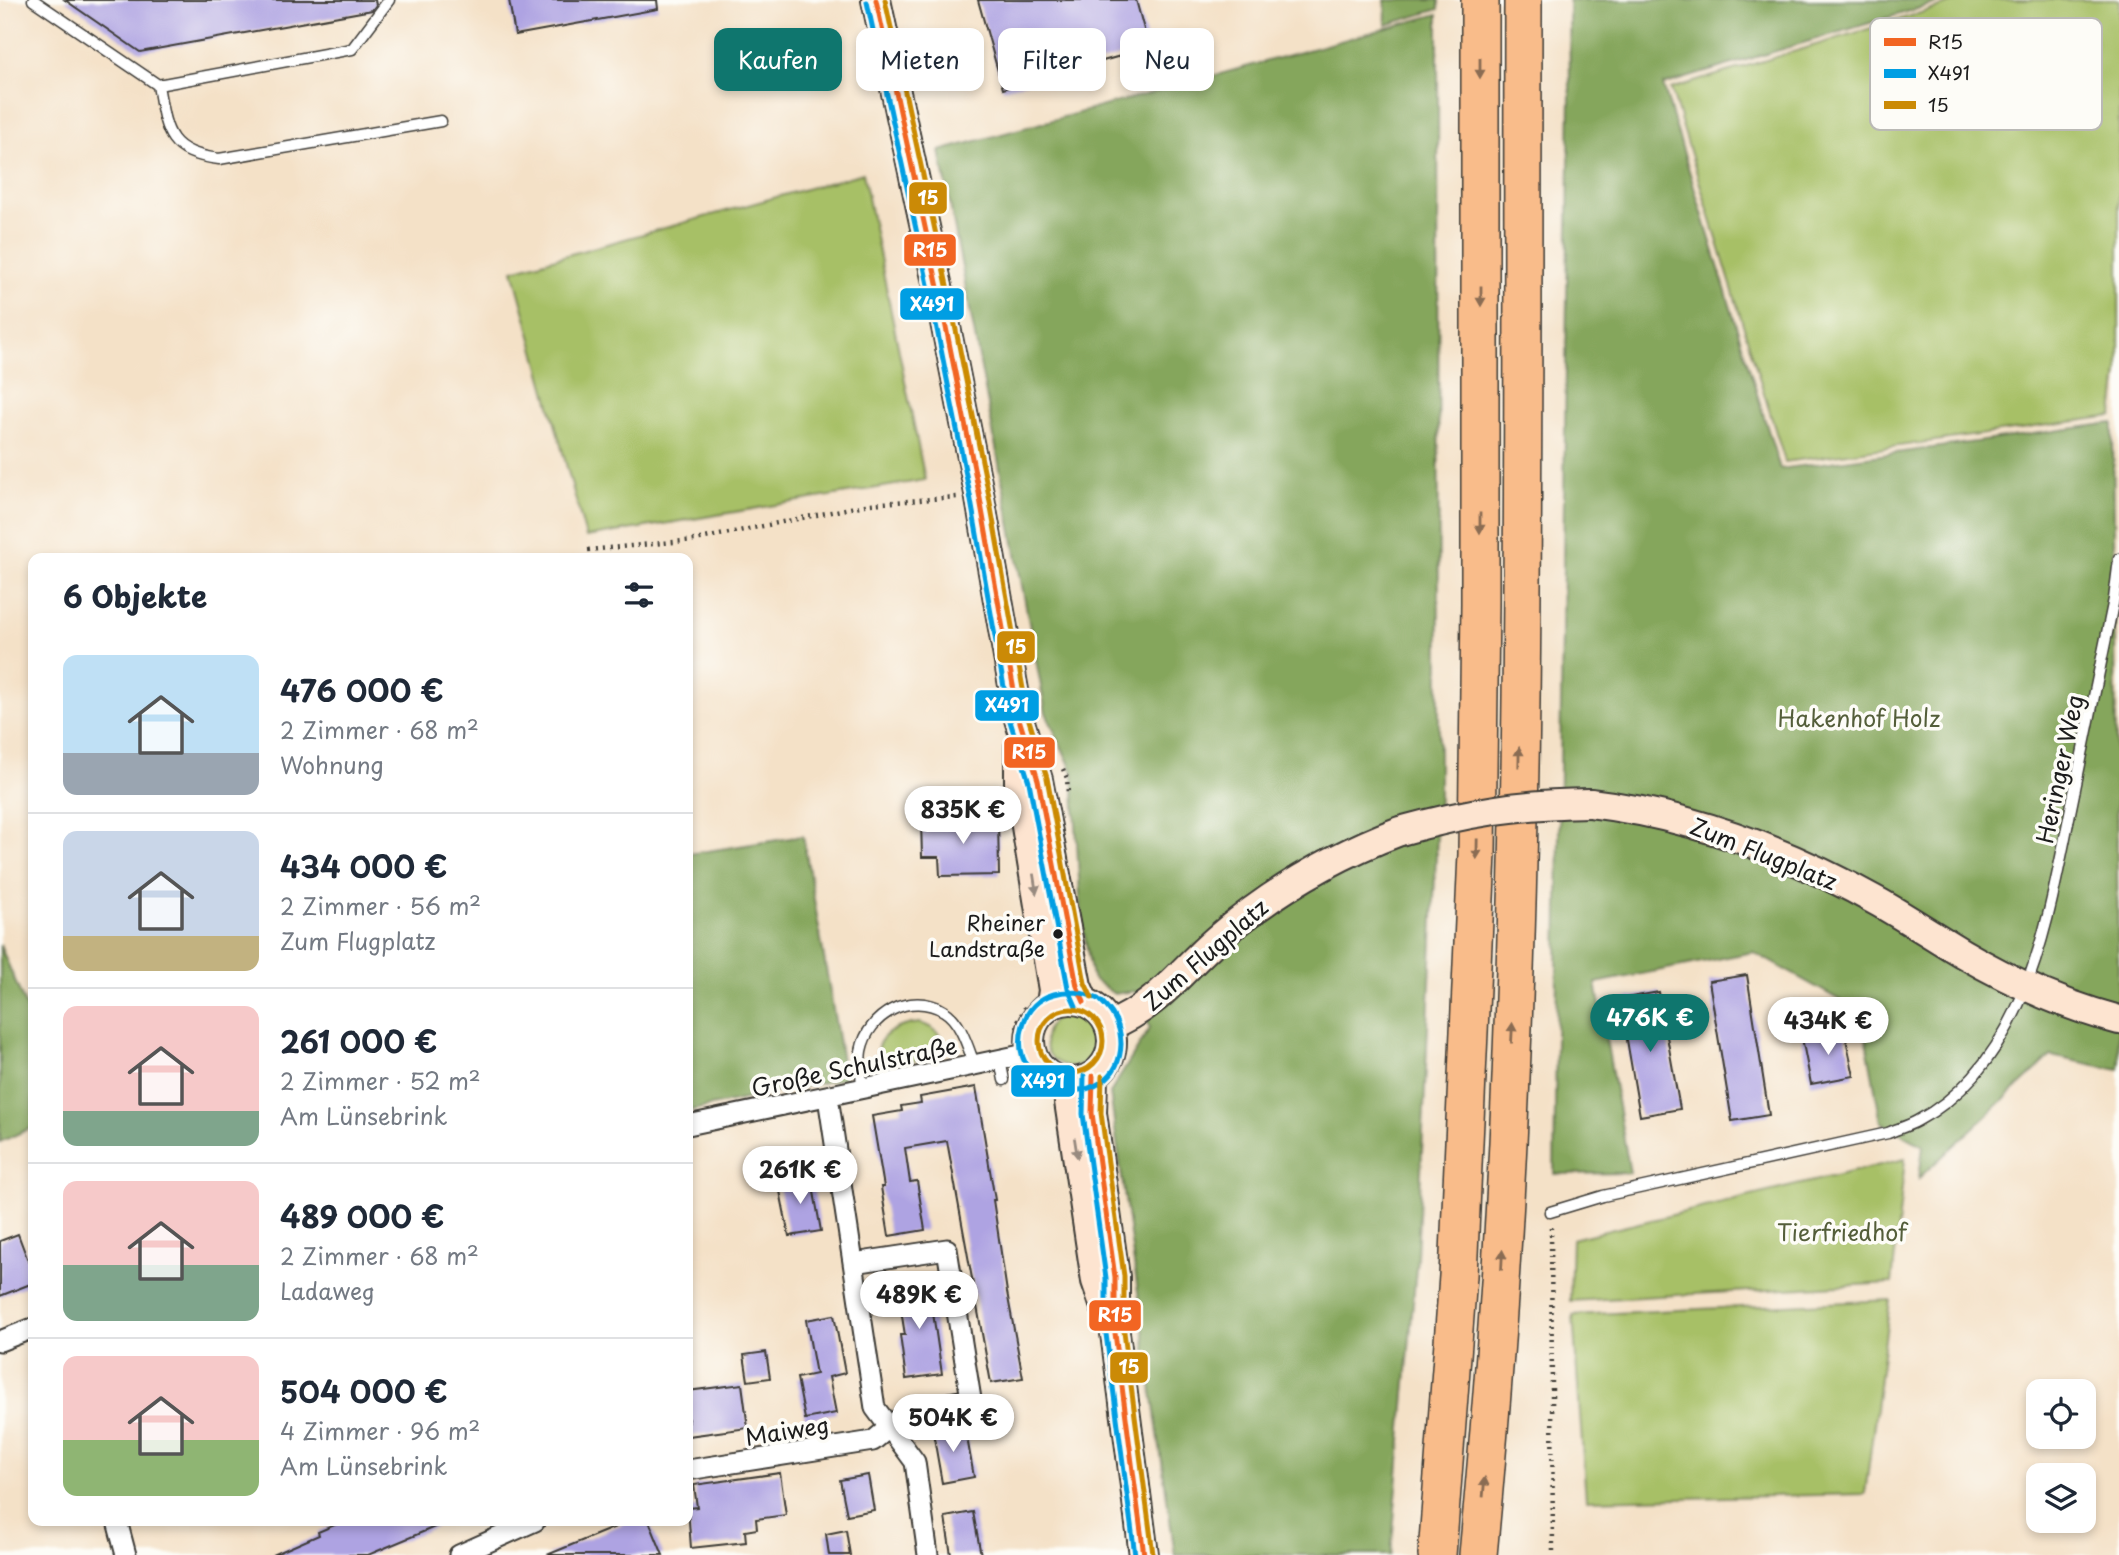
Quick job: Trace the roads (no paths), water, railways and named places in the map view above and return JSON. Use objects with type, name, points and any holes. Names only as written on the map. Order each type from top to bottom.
[{"type":"highway","points":[[1437,1555],[1458,1276],[1477,854],[1480,603],[1480,0]]},
{"type":"highway","points":[[1478,1555],[1502,1265],[1515,961],[1521,656],[1523,0]]},
{"type":"street","points":[[876,0],[979,493],[1019,719],[1038,779],[1077,986],[1084,1002]]},
{"type":"street","points":[[1019,719],[1019,784],[1053,990],[1040,1002],[1040,1013],[1032,1025],[1029,1039],[1031,1053],[1043,1072],[1062,1082],[1073,1083],[1093,1076],[1104,1067],[1112,1040],[1109,1026],[1095,1007],[1084,1002],[1040,1002]]},
{"type":"street","name":"Zum Flugplatz","points":[[1109,1026],[1136,1014],[1150,1004],[1214,941],[1262,903],[1315,868],[1400,831],[1453,816],[1537,804],[1590,803],[1634,808],[1706,827],[1787,857],[1879,902],[1965,954],[2028,985],[2094,1014],[2119,1020]]},
{"type":"street","name":"Große Schulstraße","points":[[693,1124],[1031,1053]]},
{"type":"street","points":[[1093,1076],[1092,1113],[1115,1278],[1115,1333],[1144,1555]]},
{"type":"street","points":[[1062,1082],[1068,1095],[1096,1281],[1115,1333]]},
{"type":"street","points":[[828,1097],[875,1408],[915,1462],[928,1555]]},
{"type":"street","name":"Maiweg","points":[[693,1469],[873,1441],[910,1410],[971,1399],[947,1249],[854,1263]]},
{"type":"street","points":[[0,1341],[28,1330]]},
{"type":"street","points":[[118,1526],[126,1555]]},
{"type":"street","points":[[458,1555],[524,1526]]},
{"type":"lane","points":[[33,0],[158,85],[352,49],[390,0]]},
{"type":"lane","points":[[158,85],[165,125],[177,145],[197,156],[219,159],[441,121]]},
{"type":"lane","name":"Heringer Weg","points":[[1550,1212],[1603,1196],[1876,1135],[1917,1122],[1944,1104],[1968,1081],[1999,1042],[2028,985],[2046,927],[2114,600],[2119,559]]},
{"type":"lane","points":[[862,1090],[861,1051],[873,1024],[892,1008],[918,1002],[945,1011],[962,1032],[975,1066]]},
{"type":"lane","points":[[1000,1060],[1004,1080]]},
{"type":"place","name":"Rheiner Landstraße","points":[[1058,934]]},
{"type":"park label","name":"Hakenhof Holz","points":[[1859,717]]},
{"type":"park label","name":"Tierfriedhof","points":[[1842,1231]]}]
